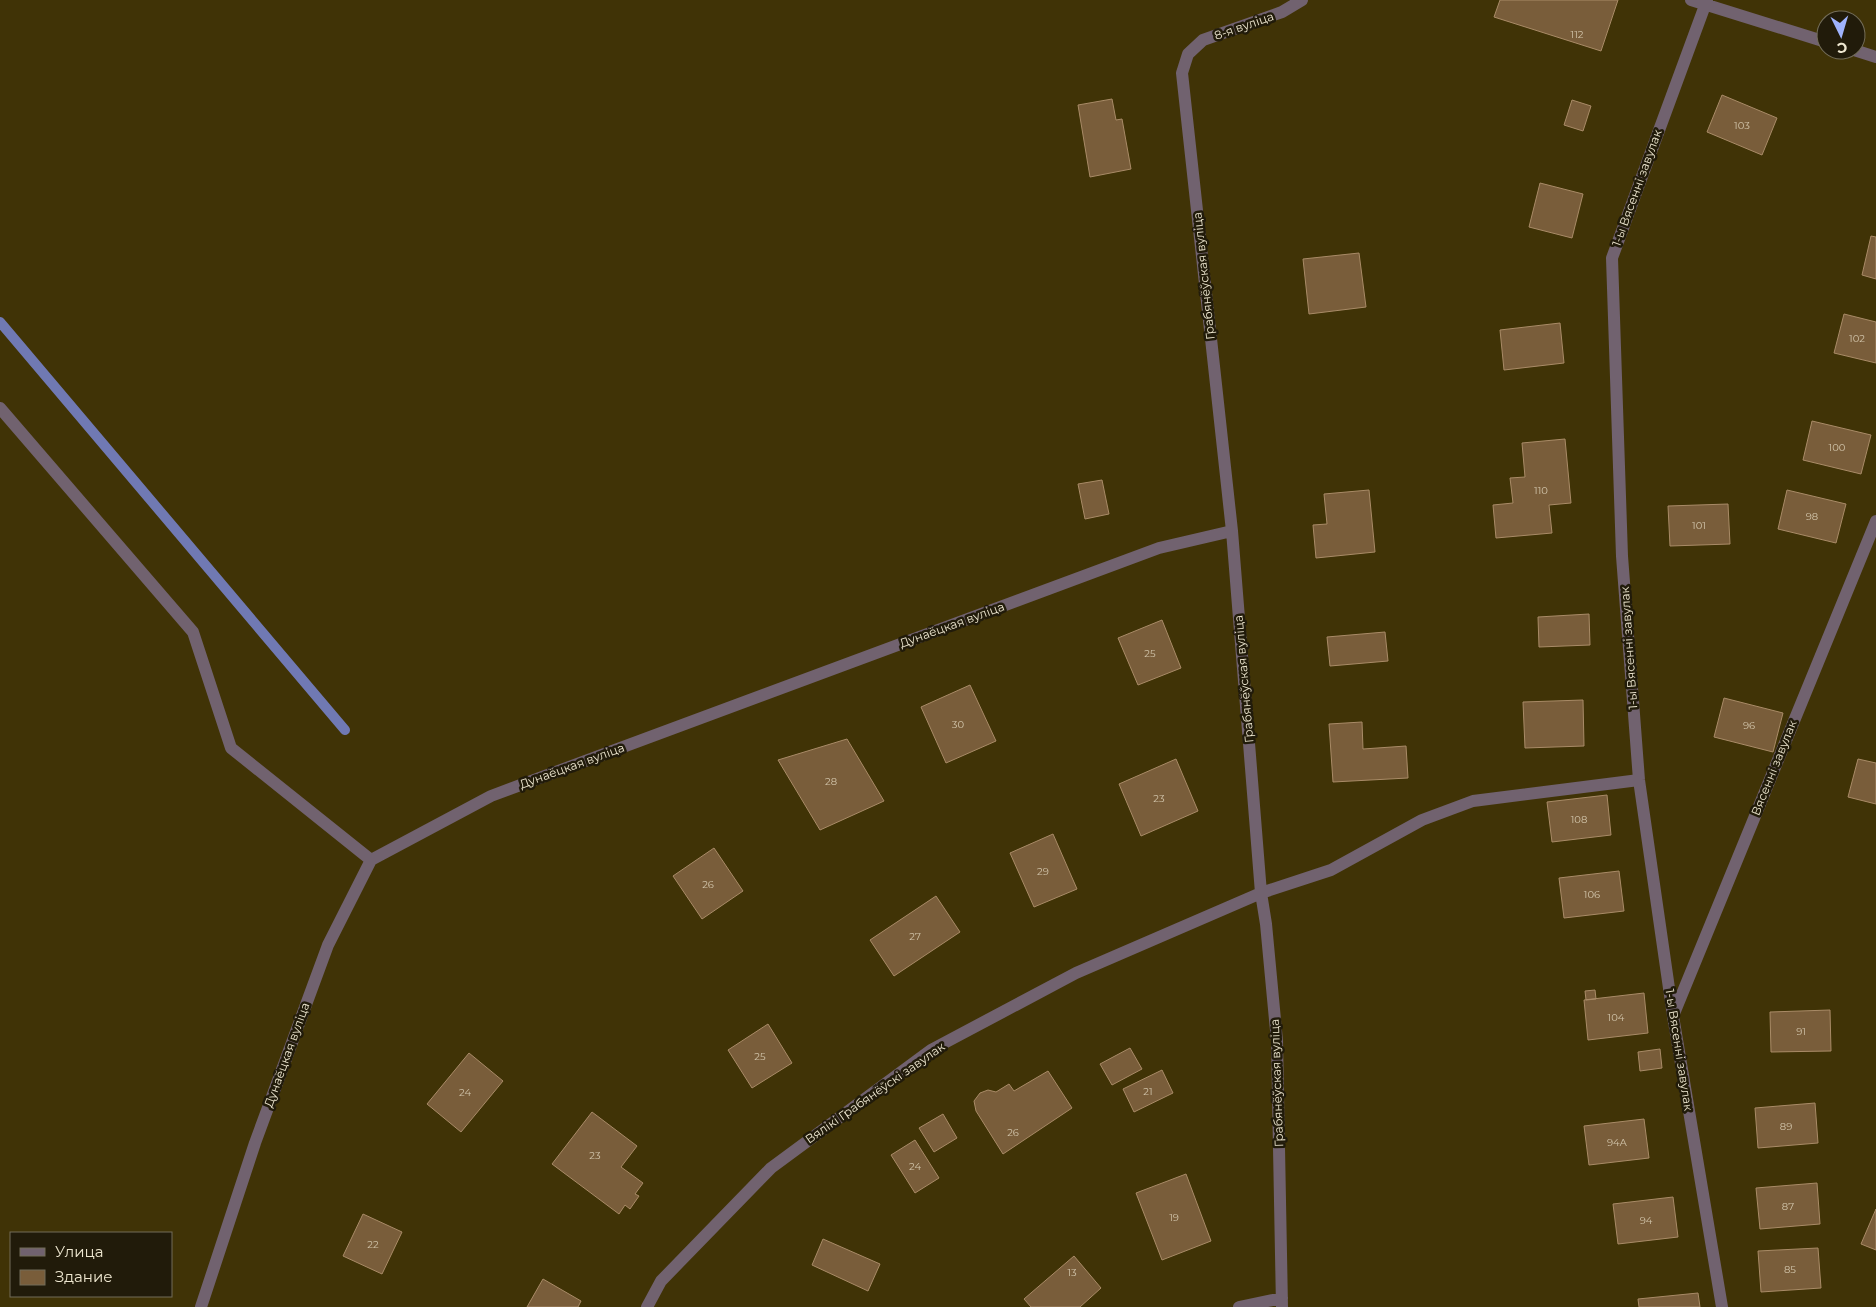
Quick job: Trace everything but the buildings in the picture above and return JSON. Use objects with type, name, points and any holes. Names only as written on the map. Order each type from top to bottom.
[{"type":"street","name":"8-я вуліца","points":[[1188,54],[1203,40],[1282,12],[1302,0]]},
{"type":"street","points":[[1692,0],[1706,2],[1816,39]]},
{"type":"street","name":"1-ы Вясенні завулак","points":[[1706,2],[1612,258],[1622,556],[1639,780],[1673,1016],[1722,1307]]},
{"type":"street","name":"Грабянёўская вуліца","points":[[1188,54],[1182,73],[1232,531],[1261,893],[1266,924],[1277,1042],[1282,1302]]},
{"type":"street","points":[[0,408],[193,632],[230,748],[371,860]]},
{"type":"street","name":"Вясенні завулак","points":[[1673,1016],[1876,521]]},
{"type":"street","name":"Дунаёцкая вуліца","points":[[201,1307],[255,1143],[328,945],[371,860],[491,796],[1160,548],[1232,531]]},
{"type":"street","name":"Вялікі Грабянёўскі завулак","points":[[647,1307],[661,1281],[771,1168],[931,1050],[1076,973],[1261,893],[1331,870],[1422,820],[1473,801],[1639,780]]},
{"type":"street","points":[[1240,1307],[1282,1302]]},
{"type":"waterway","points":[[0,322],[345,730]]}]
